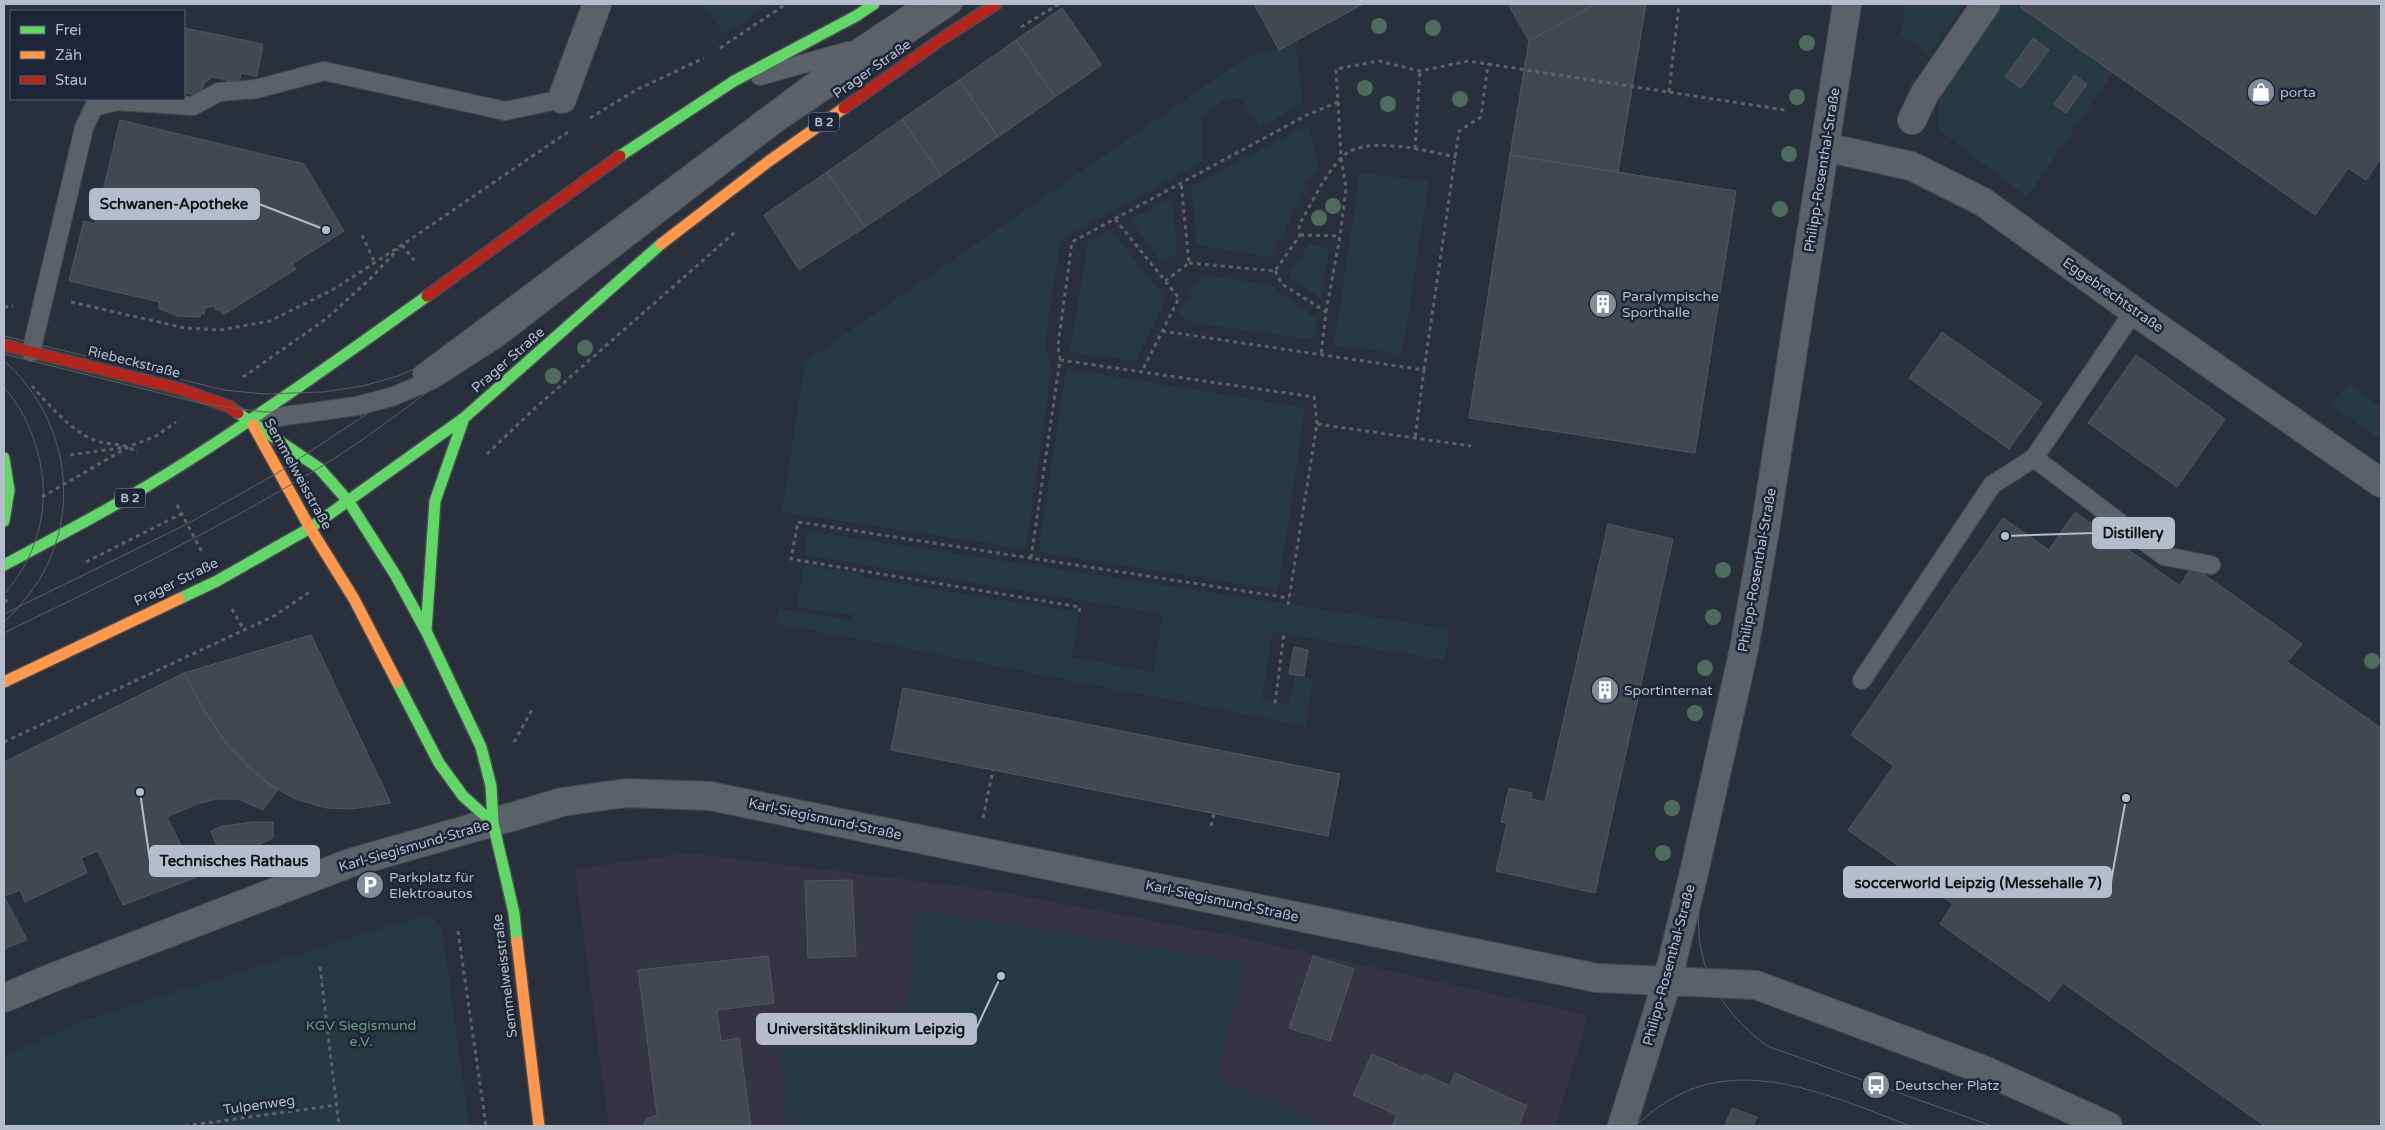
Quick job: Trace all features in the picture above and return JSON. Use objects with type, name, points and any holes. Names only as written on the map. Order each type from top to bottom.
[{"type":"main road","name":"B 2","points":[[4,565],[112,508],[251,421],[696,105],[726,86],[856,16],[874,4]]},
{"type":"main road","name":"Prager Straße","points":[[4,682],[216,581],[310,528],[349,502],[464,418],[658,247],[769,161],[943,38],[996,4]]},
{"type":"main road","name":"Riebeckstraße","points":[[4,345],[180,389],[230,407],[251,421]]},
{"type":"main road","points":[[426,631],[430,557],[436,501],[447,462],[464,418]]},
{"type":"main road","name":"Semmelweisstraße","points":[[251,421],[319,468],[349,502],[377,544],[426,631],[481,748],[491,786],[493,823],[514,913],[539,1126]]},
{"type":"main road","name":"Semmelweisstraße","points":[[251,421],[310,528],[354,599],[439,763],[463,796],[493,823]]},
{"type":"main road","points":[[4,458],[7,465],[9,499],[4,520]]},
{"type":"street","points":[[562,99],[597,4]]},
{"type":"street","name":"Philipp-Rosenthal-Straße","points":[[1622,1126],[1667,982],[1693,877],[1744,649],[1766,526],[1847,4]]},
{"type":"street","points":[[1912,120],[1926,93],[1986,4]]},
{"type":"street","name":"Eggebrechtstraße","points":[[1825,147],[1911,166],[1983,202],[2134,311],[2381,483]]},
{"type":"street","name":"Karl-Siegismund-Straße","points":[[4,998],[350,863],[562,802],[626,793],[710,796],[1597,978],[1667,982]]},
{"type":"street","points":[[1667,982],[1756,985],[1984,1070],[2108,1126]]},
{"type":"lane","points":[[394,396],[508,308],[858,48],[924,4]]},
{"type":"lane","points":[[251,421],[323,412],[394,396],[432,380],[496,339],[777,123],[953,4]]},
{"type":"lane","points":[[726,86],[858,48]]},
{"type":"lane","points":[[31,352],[84,128],[94,107],[117,101],[193,106],[219,92],[256,89],[324,72],[505,112],[562,99]]},
{"type":"lane","points":[[658,247],[777,123]]},
{"type":"lane","points":[[1862,680],[1992,485],[2034,458],[2134,311]]},
{"type":"lane","points":[[2034,458],[2164,556],[2211,565]]},
{"type":"path","points":[[717,50],[786,4]]},
{"type":"path","points":[[1018,28],[1059,4]]},
{"type":"path","points":[[1669,92],[1679,4]]},
{"type":"path","points":[[584,121],[638,88],[710,55]]},
{"type":"path","points":[[1320,355],[1346,188],[1341,157],[1336,69],[1379,61],[1420,71],[1468,61],[1785,110]]},
{"type":"path","points":[[1415,438],[1459,132],[1481,118],[1488,64]]},
{"type":"path","points":[[1415,149],[1420,71]]},
{"type":"path","points":[[1031,558],[1060,360],[1058,345],[1072,242],[1305,116],[1338,102]]},
{"type":"path","points":[[4,308],[44,300],[81,303],[185,328],[220,330],[270,321],[334,289],[569,132]]},
{"type":"path","points":[[1275,271],[1300,235],[1299,225],[1341,157],[1365,145],[1415,149],[1456,157]]},
{"type":"path","points":[[1181,182],[1189,263]]},
{"type":"path","points":[[1115,218],[1179,298],[1142,371]]},
{"type":"path","points":[[486,455],[735,232]]},
{"type":"path","points":[[362,235],[375,262]]},
{"type":"path","points":[[1300,235],[1340,236]]},
{"type":"path","points":[[316,325],[369,280],[402,245]]},
{"type":"path","points":[[1165,281],[1189,263],[1275,271]]},
{"type":"path","points":[[1275,271],[1282,284],[1326,312]]},
{"type":"path","points":[[1162,332],[1424,370]]},
{"type":"path","points":[[1060,360],[1314,398],[1317,424],[1288,605]]},
{"type":"path","points":[[30,383],[62,419],[96,441],[130,446],[162,478],[244,630]]},
{"type":"path","points":[[1317,424],[1471,446]]},
{"type":"path","points":[[70,455],[130,446]]},
{"type":"path","points":[[4,520],[130,446]]},
{"type":"path","points":[[78,566],[181,514]]},
{"type":"path","points":[[1079,612],[1080,607],[791,559],[798,522],[1289,598]]},
{"type":"path","points":[[4,742],[274,616],[302,597]]},
{"type":"path","points":[[4,602],[12,598]]},
{"type":"path","points":[[1275,702],[1284,633]]},
{"type":"path","points":[[977,850],[993,770]]},
{"type":"path","points":[[1211,826],[1214,813]]},
{"type":"path","points":[[458,931],[486,1126]]},
{"type":"path","points":[[320,967],[340,1126]]},
{"type":"path","name":"Tulpenweg","points":[[185,1126],[336,1105]]},
{"type":"shaded area","points":[[690,853],[989,890],[1238,937],[1588,1015],[1555,1126],[609,1126],[575,869]]},
{"type":"green space","points":[[701,4],[770,4],[725,34]]},
{"type":"green space","points":[[1906,4],[1965,4],[1929,54],[1901,35]]},
{"type":"green space","points":[[2003,4],[2023,4],[2021,7],[2113,73],[2027,197],[1938,129],[1939,94]]},
{"type":"green space","points":[[1295,43],[1303,103],[1260,128],[1242,100],[1229,97],[1210,110],[1201,121],[1203,161],[1060,240],[1045,343],[1052,367],[1026,549],[782,512],[805,362],[1247,57]]},
{"type":"green space","points":[[1308,125],[1318,166],[1270,257],[1197,245],[1191,187]]},
{"type":"green space","points":[[1360,173],[1429,181],[1402,354],[1334,345]]},
{"type":"green space","points":[[1172,197],[1177,253],[1162,264],[1130,219]]},
{"type":"green space","points":[[1111,230],[1166,299],[1136,361],[1070,352],[1088,242]]},
{"type":"green space","points":[[1309,244],[1328,248],[1329,253],[1321,298],[1288,277]]},
{"type":"green space","points":[[1202,275],[1270,285],[1317,320],[1315,336],[1308,339],[1193,323],[1178,313]]},
{"type":"green space","points":[[1066,369],[1305,408],[1278,590],[1038,552]]},
{"type":"green space","points":[[2349,383],[2381,408],[2381,440],[2331,404]]},
{"type":"green space","points":[[808,531],[1450,629],[1445,660],[1272,632],[1262,700],[1288,705],[1295,675],[1313,678],[1306,726],[776,623],[779,609],[853,620],[854,615],[797,607],[804,565],[861,574],[861,577],[1079,612],[1074,646],[1070,657],[1153,672],[1163,614],[804,555]]},
{"type":"green space","points":[[915,909],[1247,963],[1216,1078],[1331,1126],[787,1126],[780,1055],[807,1034],[907,1034]]},
{"type":"green space","name":"KGV Siegismund e.V.","points":[[420,917],[432,917],[442,929],[469,1126],[4,1126],[4,1056],[85,1020]]},
{"type":"building","points":[[1254,4],[1363,4],[1279,50]]},
{"type":"building","points":[[1508,4],[1596,4],[1529,41]]},
{"type":"building","points":[[1596,4],[1646,4],[1618,172],[1510,155],[1529,41]]},
{"type":"building","name":"porta","points":[[2023,4],[2381,4],[2381,158],[2366,180],[2348,168],[2315,215],[2020,7]]},
{"type":"building","points":[[1062,8],[1102,65],[1055,97],[1016,40]]},
{"type":"building","points":[[185,28],[263,44],[257,76],[241,73],[239,83],[213,77],[205,82],[199,96],[185,92]]},
{"type":"building","points":[[2033,38],[2049,50],[2021,88],[2005,77]]},
{"type":"building","points":[[1016,40],[1055,97],[998,137],[959,80]]},
{"type":"building","points":[[2075,75],[2087,84],[2066,113],[2054,104]]},
{"type":"building","points":[[959,80],[998,137],[941,176],[902,119]]},
{"type":"building","points":[[902,119],[941,176],[865,227],[827,172]]},
{"type":"building","points":[[120,120],[304,164],[344,231],[292,264],[296,269],[223,315],[214,306],[205,308],[204,314],[201,313],[200,317],[177,316],[158,308],[160,302],[69,281],[84,221],[95,224]]},
{"type":"building","name":"Paralympische Sporthalle","points":[[1510,155],[1736,191],[1695,453],[1469,418]]},
{"type":"building","points":[[827,172],[865,227],[799,270],[764,215]]},
{"type":"building","points":[[1942,332],[2042,403],[2009,449],[1909,378]]},
{"type":"building","points":[[2136,355],[2225,419],[2177,487],[2088,423]]},
{"type":"building","points":[[2075,512],[2180,586],[2192,566],[2302,644],[2287,662],[2381,728],[2381,1126],[2265,1126],[2063,983],[2049,1001],[1940,924],[1953,904],[1848,830],[1894,766],[1851,735],[2003,518],[2049,550]]},
{"type":"building","name":"Sportinternat","points":[[1608,524],[1673,539],[1595,893],[1496,871],[1507,823],[1501,822],[1509,788],[1532,793],[1531,799],[1545,802]]},
{"type":"building","points":[[311,635],[391,803],[352,809],[327,808],[298,800],[271,786],[247,766],[227,744],[207,715],[184,673]]},
{"type":"building","points":[[1294,647],[1308,650],[1304,676],[1289,674]]},
{"type":"building","points":[[184,673],[207,715],[227,744],[257,775],[278,789],[263,810],[238,799],[216,799],[197,804],[167,817],[197,877],[123,905],[98,851],[81,858],[87,873],[25,902],[20,890],[4,896],[4,762]]},
{"type":"building","points":[[903,688],[1340,774],[1328,836],[891,750]]},
{"type":"building","points":[[253,822],[273,822],[273,838],[224,862],[211,831],[223,826]]},
{"type":"building","points":[[852,880],[856,956],[808,958],[805,881]]},
{"type":"building","points":[[4,896],[27,940],[4,949]]},
{"type":"building","points":[[768,956],[774,1003],[717,1010],[721,1041],[739,1038],[751,1126],[643,1126],[647,1119],[657,1115],[638,970]]},
{"type":"building","points":[[1313,956],[1354,969],[1330,1041],[1289,1028]]},
{"type":"building","points":[[1372,1054],[1423,1077],[1424,1074],[1450,1086],[1455,1073],[1527,1106],[1518,1126],[1392,1126],[1397,1115],[1353,1095]]},
{"type":"building","points":[[1732,1108],[1757,1117],[1753,1126],[1725,1126]]},
{"type":"tram line","points":[[1614,1126],[1659,982],[1736,648],[1840,4]]},
{"type":"tram line","points":[[1631,1126],[1674,982],[1701,879],[1749,653],[1855,4]]},
{"type":"tram line","points":[[4,336],[224,390],[264,394],[323,392],[363,386],[398,376],[432,361],[508,308]]},
{"type":"tram line","points":[[4,633],[202,534],[281,491],[387,422],[496,339]]},
{"type":"tram line","points":[[4,354],[204,404],[265,412],[323,412]]},
{"type":"tram line","points":[[4,361],[25,383],[41,407],[53,433],[61,461],[64,490],[62,519],[54,548],[42,575],[34,588],[4,622]]},
{"type":"tram line","points":[[4,388],[21,411],[33,437],[43,479],[41,520],[36,539],[18,577],[4,594]]},
{"type":"tram line","points":[[4,614],[187,524],[279,472],[394,396]]},
{"type":"tram line","points":[[1699,907],[1701,949],[1706,968],[1714,986],[1736,1018],[1767,1046],[1992,1126]]},
{"type":"tram line","points":[[1635,1126],[1668,1101],[1697,1087],[1728,1081],[1759,1081],[1790,1085],[1852,1104],[1911,1126]]},
{"type":"traffic: fast","points":[[620,156],[734,81],[856,16],[874,4]]},
{"type":"traffic: fast","points":[[179,599],[217,581],[310,528],[464,418],[661,244]]},
{"type":"traffic: fast","points":[[4,565],[119,503],[164,476],[277,402],[427,296]]},
{"type":"traffic: fast","points":[[238,413],[319,468],[349,502],[396,576],[426,631],[481,747],[491,786],[493,823],[514,913],[517,942]]},
{"type":"traffic: fast","points":[[426,631],[435,501],[464,418]]},
{"type":"traffic: fast","points":[[4,458],[9,490],[4,521]]},
{"type":"traffic: fast","points":[[397,682],[439,763],[463,796],[493,823]]},
{"type":"traffic: slow","points":[[661,244],[769,161],[844,108]]},
{"type":"traffic: slow","points":[[253,425],[310,528],[354,599],[397,682]]},
{"type":"traffic: slow","points":[[4,682],[179,599]]},
{"type":"traffic: slow","points":[[517,942],[539,1126]]},
{"type":"traffic: jam","points":[[844,108],[943,38],[996,4]]},
{"type":"traffic: jam","points":[[427,296],[620,156]]},
{"type":"traffic: jam","points":[[4,345],[180,389],[230,407],[238,413]]},
{"type":"place","name":"porta","points":[[2261,92]]},
{"type":"place","name":"Schwanen-Apotheke","points":[[326,230]]},
{"type":"place","name":"Paralympische Sporthalle","points":[[1603,304]]},
{"type":"place","name":"Distillery","points":[[2005,536]]},
{"type":"place","name":"Sportinternat","points":[[1605,690]]},
{"type":"place","name":"Technisches Rathaus","points":[[140,792]]},
{"type":"place","name":"soccerworld Leipzig (Messehalle 7)","points":[[2126,798]]},
{"type":"place","name":"Parkplatz für Elektroautos","points":[[370,885]]},
{"type":"place","name":"Universitätsklinikum Leipzig","points":[[1001,976]]},
{"type":"place","name":"Deutscher Platz","points":[[1876,1085]]}]
